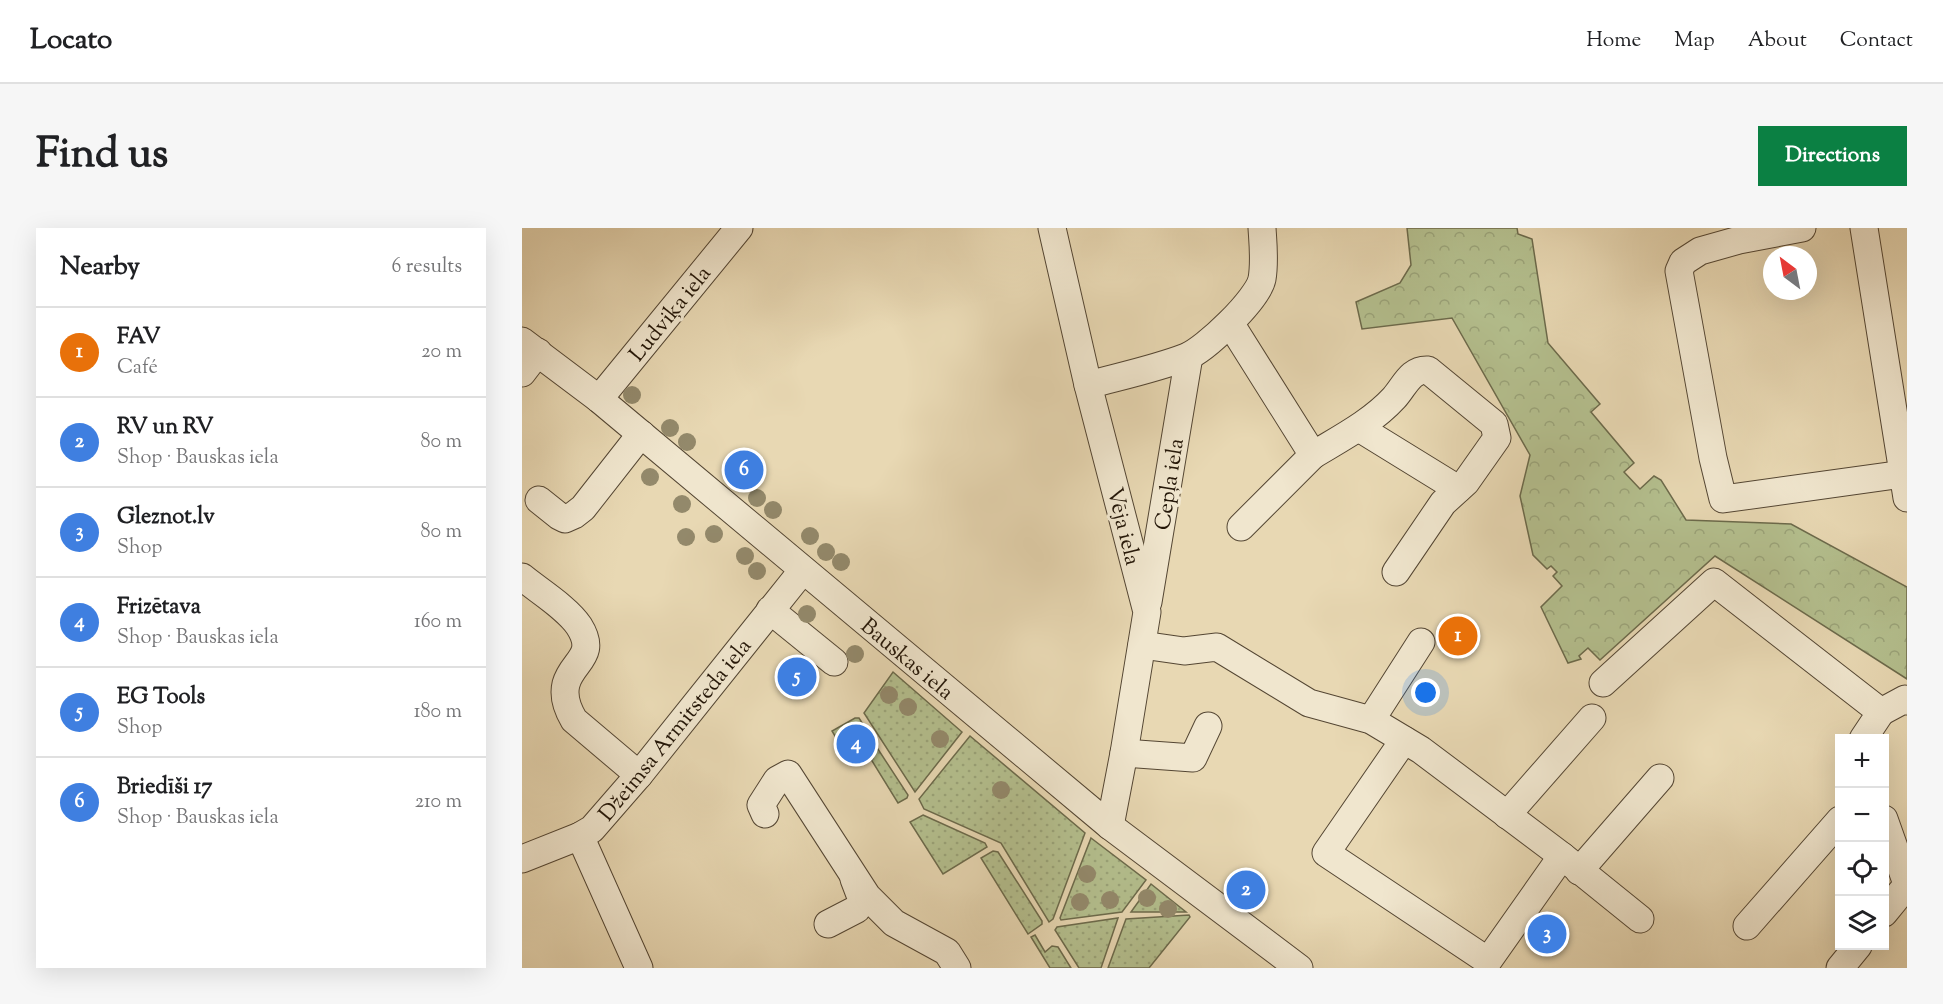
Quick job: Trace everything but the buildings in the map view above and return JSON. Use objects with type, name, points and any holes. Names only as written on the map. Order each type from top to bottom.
[{"type":"street","name":"Ludviķa iela","points":[[599,399],[739,228]]},
{"type":"street","name":"Vēja iela","points":[[1052,228],[1088,385],[1147,612],[1110,826]]},
{"type":"street","points":[[1088,385],[1189,356],[1230,323],[1262,281],[1264,248],[1262,228]]},
{"type":"street","points":[[1802,228],[1739,240],[1700,251],[1692,254],[1683,262],[1679,271],[1713,458],[1723,499],[1905,486],[1863,228]]},
{"type":"street","points":[[1230,323],[1313,455]]},
{"type":"street","name":"Bauskas iela","points":[[527,355],[599,399],[1110,826],[1299,968]]},
{"type":"street","name":"Cepļa iela","points":[[1147,612],[1189,356]]},
{"type":"street","points":[[1241,527],[1313,455],[1359,428],[1393,399],[1412,374],[1419,369],[1428,370],[1494,424],[1497,438],[1466,482],[1443,503],[1396,572]]},
{"type":"street","points":[[1359,428],[1458,489]]},
{"type":"street","points":[[539,500],[565,519],[574,515],[583,508],[641,434]]},
{"type":"street","name":"Džeimsa Armitsteda iela","points":[[522,859],[592,829],[639,775],[803,570]]},
{"type":"street","points":[[522,577],[571,616],[585,641],[585,655],[566,685],[568,710],[574,720],[639,775]]},
{"type":"street","points":[[1603,683],[1714,582],[1881,712]]},
{"type":"street","points":[[770,610],[834,662]]},
{"type":"street","points":[[1371,720],[1421,642]]},
{"type":"street","points":[[1142,645],[1184,651],[1217,647],[1309,703],[1371,720],[1421,750],[1640,919]]},
{"type":"street","points":[[1866,734],[1881,712],[1905,699],[1907,701]]},
{"type":"street","points":[[1507,815],[1592,718]]},
{"type":"street","points":[[1124,753],[1193,758],[1208,726]]},
{"type":"street","points":[[1404,740],[1326,853],[1493,965],[1570,863],[1660,778]]},
{"type":"street","points":[[765,814],[761,805],[777,780],[788,774],[867,896],[894,923],[947,952],[957,968]]},
{"type":"street","points":[[1747,926],[1835,825]]},
{"type":"street","points":[[1889,833],[1907,885],[1889,907]]},
{"type":"street","points":[[580,836],[639,968]]},
{"type":"street","points":[[828,924],[857,909],[862,900],[852,875]]},
{"type":"street","points":[[1840,968],[1854,950]]},
{"type":"green space","points":[[1407,228],[1517,228],[1518,234],[1532,239],[1548,343],[1600,404],[1591,412],[1634,463],[1624,472],[1640,489],[1654,476],[1661,480],[1686,520],[1791,524],[1907,587],[1907,679],[1715,556],[1600,660],[1588,648],[1579,656],[1581,659],[1568,663],[1541,607],[1562,586],[1553,576],[1557,572],[1551,566],[1547,569],[1533,555],[1520,496],[1530,455],[1452,318],[1362,329],[1356,302],[1400,283],[1411,265]]},
{"type":"green space","points":[[893,672],[962,732],[915,792],[864,713]]},
{"type":"green space","points":[[859,718],[868,734],[858,739],[850,727],[835,736],[832,731]]},
{"type":"green space","points":[[970,736],[1085,833],[1053,919],[1049,922],[1001,843],[924,809],[919,799]]},
{"type":"green space","points":[[870,737],[908,795],[898,803],[861,743]]},
{"type":"green space","points":[[923,815],[985,843],[987,847],[943,874],[910,822]]},
{"type":"green space","points":[[1091,838],[1146,880],[1122,912],[1061,920],[1060,918]]},
{"type":"green space","points":[[993,851],[998,852],[1042,921],[1042,924],[1028,934],[981,858]]},
{"type":"green space","points":[[1151,884],[1186,912],[1131,912]]},
{"type":"green space","points":[[1189,915],[1190,917],[1149,968],[1108,968],[1126,919]]},
{"type":"green space","points":[[1118,918],[1101,968],[1079,968],[1055,930],[1057,927]]},
{"type":"green space","points":[[1035,935],[1045,952],[1052,946],[1058,947],[1071,968],[1050,968],[1031,937]]},
{"type":"place","name":"Briedīši 17","points":[[744,470]]},
{"type":"place","name":"FAV","points":[[1458,636]]},
{"type":"place","name":"EG Tools","points":[[797,677]]},
{"type":"place","name":"Frizētava","points":[[856,744]]},
{"type":"place","name":"RV un RV","points":[[1246,890]]},
{"type":"place","name":"Gleznot.lv","points":[[1547,934]]}]
